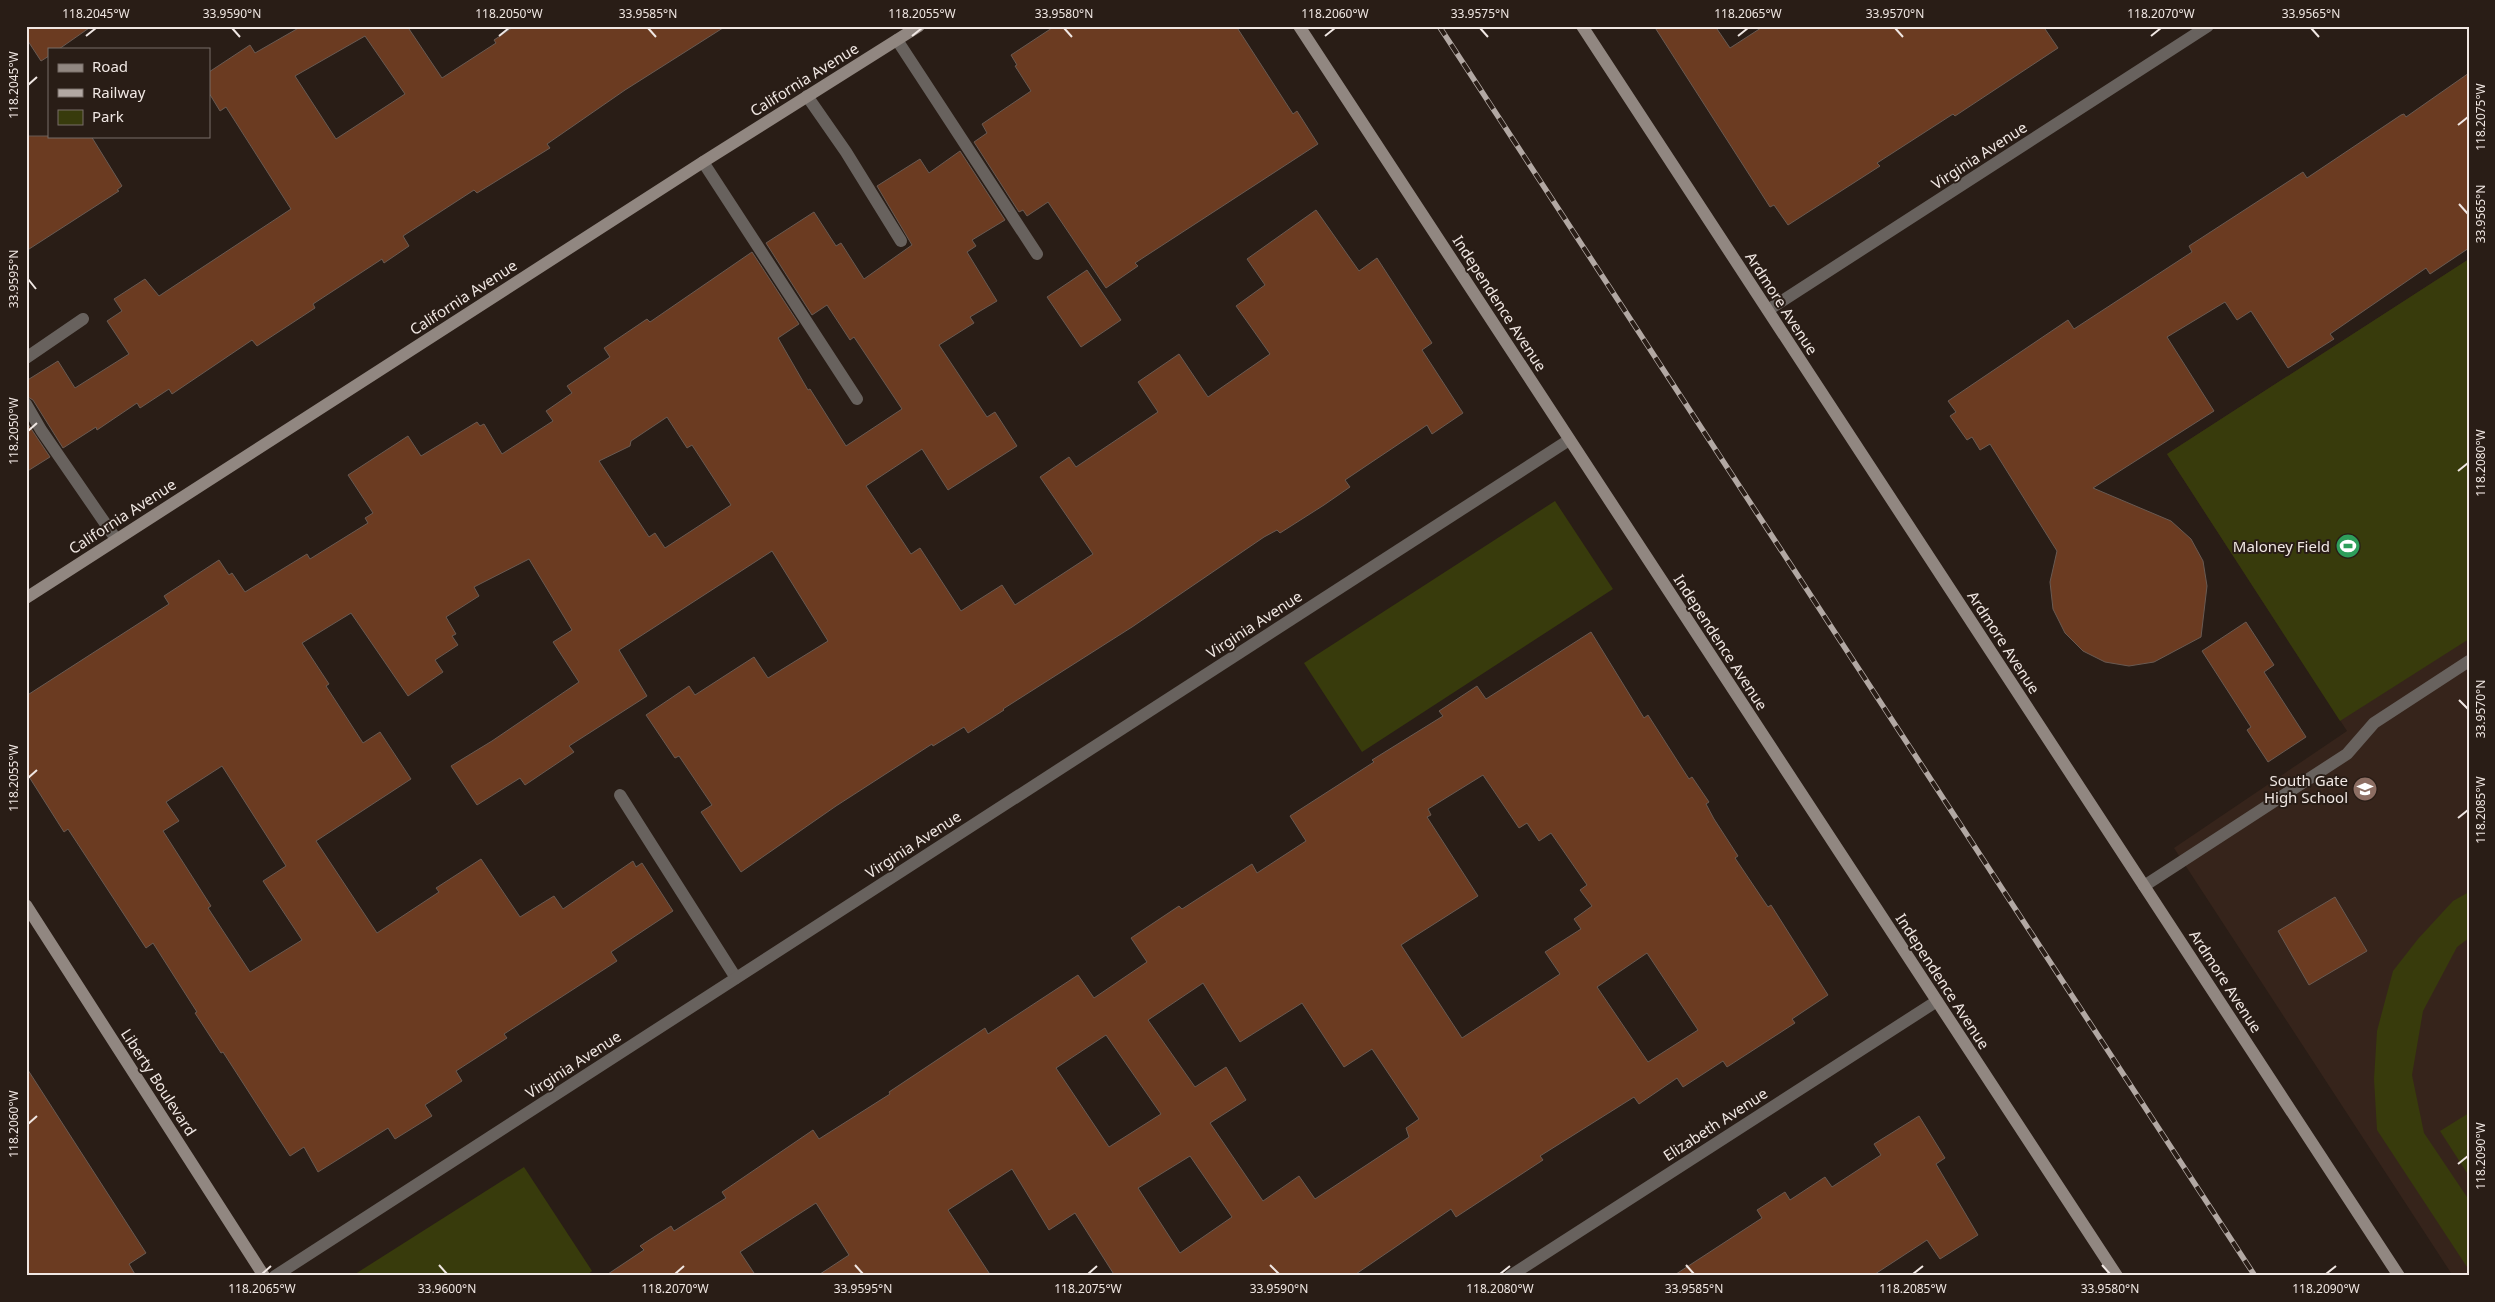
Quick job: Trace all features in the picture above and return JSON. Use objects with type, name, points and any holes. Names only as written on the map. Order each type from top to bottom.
[{"type":"street","name":"California Avenue","points":[[26,598],[116,538],[703,162],[919,26]]},
{"type":"street","name":"Independence Avenue","points":[[1299,26],[2117,1276]]},
{"type":"street","name":"Ardmore Avenue","points":[[1582,26],[2399,1276]]},
{"type":"street","name":"Virginia Avenue","points":[[1768,310],[2208,26]]},
{"type":"street","points":[[897,40],[1037,254]]},
{"type":"street","points":[[807,96],[846,152],[902,241]]},
{"type":"street","points":[[703,162],[857,399]]},
{"type":"street","points":[[26,358],[83,319]]},
{"type":"street","points":[[26,404],[41,430],[116,538]]},
{"type":"street","name":"Virginia Avenue","points":[[275,1276],[1569,440]]},
{"type":"street","points":[[2144,886],[2346,754],[2374,723],[2469,661]]},
{"type":"street","points":[[620,795],[736,978]]},
{"type":"street","name":"Liberty Boulevard","points":[[26,905],[264,1276]]},
{"type":"street","name":"Elizabeth Avenue","points":[[1510,1276],[1937,1000]]},
{"type":"shaded area","name":"South Gate High School","points":[[2469,259],[2469,1276],[2453,1276],[2174,848],[2347,731],[2167,454]]},
{"type":"green space","name":"Maloney Field","points":[[2469,259],[2469,639],[2340,721],[2167,454]]},
{"type":"green space","points":[[1555,501],[1613,589],[1362,752],[1304,663]]},
{"type":"green space","points":[[2469,892],[2469,938],[2457,947],[2423,1011],[2412,1075],[2424,1133],[2469,1200],[2469,1270],[2377,1130],[2374,1079],[2377,1031],[2393,971],[2418,939],[2453,901]]},
{"type":"green space","points":[[2469,1113],[2469,1176],[2440,1131]]},
{"type":"green space","points":[[524,1167],[592,1271],[586,1276],[352,1276]]},
{"type":"building","points":[[26,26],[92,26],[60,48],[48,48],[48,57],[41,61],[26,38]]},
{"type":"building","points":[[302,26],[407,26],[442,78],[496,43],[494,40],[515,26],[726,26],[625,90],[547,144],[550,148],[477,193],[474,190],[403,236],[409,246],[384,263],[382,259],[313,304],[315,308],[257,346],[252,340],[172,394],[169,389],[140,408],[137,403],[97,430],[96,427],[63,448],[33,400],[26,396],[26,381],[58,361],[75,388],[129,354],[107,321],[122,311],[114,299],[145,279],[159,296],[291,209],[226,107],[220,111],[210,95],[210,71],[250,45],[255,53]],"holes":[[[365,36],[405,94],[336,139],[295,76]]]},
{"type":"building","points":[[1055,26],[1236,26],[1293,114],[1297,111],[1318,144],[1135,263],[1138,266],[1106,288],[1048,202],[1027,216],[1023,210],[1019,212],[974,142],[987,133],[982,124],[1031,91],[1015,66],[1017,65],[1011,55]]},
{"type":"building","points":[[1654,26],[1715,26],[1730,48],[1764,26],[2043,26],[2058,48],[1955,116],[1953,114],[1877,163],[1880,166],[1788,225],[1774,205],[1770,207]]},
{"type":"building","points":[[2469,73],[2469,248],[2430,274],[2426,268],[2330,334],[2334,339],[2288,368],[2251,311],[2237,320],[2225,302],[2167,337],[2214,411],[2093,488],[2171,521],[2191,539],[2203,561],[2207,586],[2201,637],[2154,662],[2129,666],[2105,662],[2083,651],[2065,633],[2053,609],[2050,582],[2057,551],[1990,444],[1980,450],[1972,437],[1967,440],[1950,416],[1956,412],[1948,401],[2068,320],[2074,329],[2192,252],[2189,246],[2303,172],[2307,178],[2401,115],[2404,114],[2406,117]]},
{"type":"building","points":[[26,136],[92,138],[122,186],[117,190],[119,191],[26,251]]},
{"type":"building","points":[[960,151],[1005,220],[972,240],[976,246],[967,252],[997,301],[970,317],[974,323],[939,345],[987,417],[995,412],[1017,446],[948,490],[922,449],[866,486],[911,554],[920,548],[961,611],[1002,585],[1015,605],[1093,554],[1040,477],[1069,457],[1076,467],[1158,412],[1138,382],[1179,354],[1208,397],[1270,354],[1236,306],[1265,285],[1247,259],[1316,210],[1359,271],[1377,258],[1432,343],[1422,350],[1463,413],[1432,434],[1427,425],[1345,480],[1350,487],[1324,505],[1280,533],[1277,530],[1264,537],[1132,627],[968,733],[964,727],[933,746],[932,744],[836,806],[741,872],[701,812],[712,805],[679,756],[675,758],[646,715],[689,686],[695,695],[754,657],[768,678],[828,641],[772,551],[619,650],[647,696],[569,746],[574,752],[525,785],[520,778],[477,805],[451,766],[492,741],[579,682],[553,642],[572,630],[529,559],[474,587],[479,596],[446,617],[456,634],[452,636],[458,645],[435,660],[443,672],[408,696],[351,613],[302,643],[329,684],[326,686],[363,743],[380,732],[411,779],[316,841],[377,933],[439,892],[436,888],[481,859],[520,917],[554,896],[563,909],[633,861],[636,867],[642,863],[673,911],[611,952],[617,961],[504,1034],[507,1038],[456,1071],[462,1081],[425,1105],[432,1116],[395,1139],[388,1128],[318,1172],[304,1147],[290,1156],[223,1052],[221,1053],[195,1013],[197,1012],[153,943],[146,948],[68,829],[64,832],[26,772],[26,696],[169,604],[164,596],[219,560],[229,575],[232,573],[245,592],[307,554],[310,559],[368,523],[365,518],[373,513],[348,475],[408,436],[421,456],[477,422],[480,426],[484,424],[502,454],[553,421],[546,411],[572,393],[567,386],[610,357],[604,348],[647,319],[650,322],[752,252],[799,324],[778,338],[808,390],[810,389],[846,446],[902,409],[854,337],[850,340],[827,305],[812,315],[766,243],[814,212],[836,246],[841,243],[864,279],[912,245],[877,186],[920,159],[929,173]],"holes":[[[667,417],[687,448],[692,445],[731,505],[665,548],[655,533],[649,537],[599,461],[630,446],[631,441]],[[222,766],[286,866],[263,881],[302,940],[250,972],[208,908],[211,906],[163,831],[179,821],[166,802]]]},
{"type":"building","points":[[1087,270],[1121,320],[1081,347],[1047,297]]},
{"type":"building","points":[[26,421],[50,457],[26,472]]},
{"type":"building","points":[[2246,622],[2274,665],[2264,672],[2306,737],[2268,762],[2247,730],[2251,727],[2202,651]]},
{"type":"building","points":[[1591,632],[1644,718],[1648,715],[1689,779],[1692,777],[1709,802],[1706,804],[1714,819],[1738,856],[1735,858],[1768,907],[1771,905],[1828,995],[1792,1019],[1795,1023],[1727,1067],[1723,1061],[1683,1087],[1677,1078],[1639,1104],[1634,1097],[1540,1156],[1543,1160],[1456,1217],[1451,1209],[1353,1276],[1115,1276],[1075,1213],[1049,1230],[1012,1169],[948,1210],[991,1276],[817,1276],[849,1255],[816,1203],[740,1252],[756,1276],[605,1276],[644,1250],[640,1246],[671,1226],[674,1231],[726,1198],[722,1192],[813,1130],[819,1139],[890,1094],[889,1092],[985,1028],[988,1034],[1078,975],[1094,998],[1147,962],[1131,938],[1179,906],[1182,909],[1252,864],[1257,873],[1306,841],[1290,816],[1374,762],[1372,760],[1443,716],[1439,711],[1477,686],[1486,699]],"holes":[[[1483,775],[1519,828],[1527,823],[1539,841],[1551,833],[1587,885],[1580,890],[1592,906],[1574,919],[1581,929],[1545,952],[1560,974],[1462,1038],[1401,945],[1478,896],[1427,817],[1431,815],[1428,809]],[[1647,953],[1698,1030],[1648,1062],[1597,987]],[[1203,983],[1240,1042],[1302,1003],[1344,1067],[1372,1049],[1419,1119],[1406,1128],[1409,1137],[1315,1199],[1299,1176],[1263,1201],[1210,1123],[1246,1100],[1226,1067],[1195,1087],[1148,1020]],[[1106,1035],[1161,1114],[1109,1147],[1056,1068]],[[1190,1156],[1232,1217],[1180,1253],[1138,1188]]]},
{"type":"building","points":[[2335,897],[2367,951],[2309,985],[2278,931]]},
{"type":"building","points":[[26,1067],[146,1253],[129,1264],[136,1276],[26,1276]]},
{"type":"building","points":[[1919,1116],[1945,1158],[1936,1164],[1978,1235],[1940,1259],[1927,1240],[1872,1276],[1673,1276],[1762,1218],[1757,1210],[1785,1192],[1790,1200],[1825,1177],[1832,1187],[1881,1155],[1874,1144]]},
{"type":"railway","points":[[1439,26],[2255,1276]]},
{"type":"place","name":"Maloney Field","points":[[2348,546]]},
{"type":"place","name":"South Gate High School","points":[[2365,789]]}]
